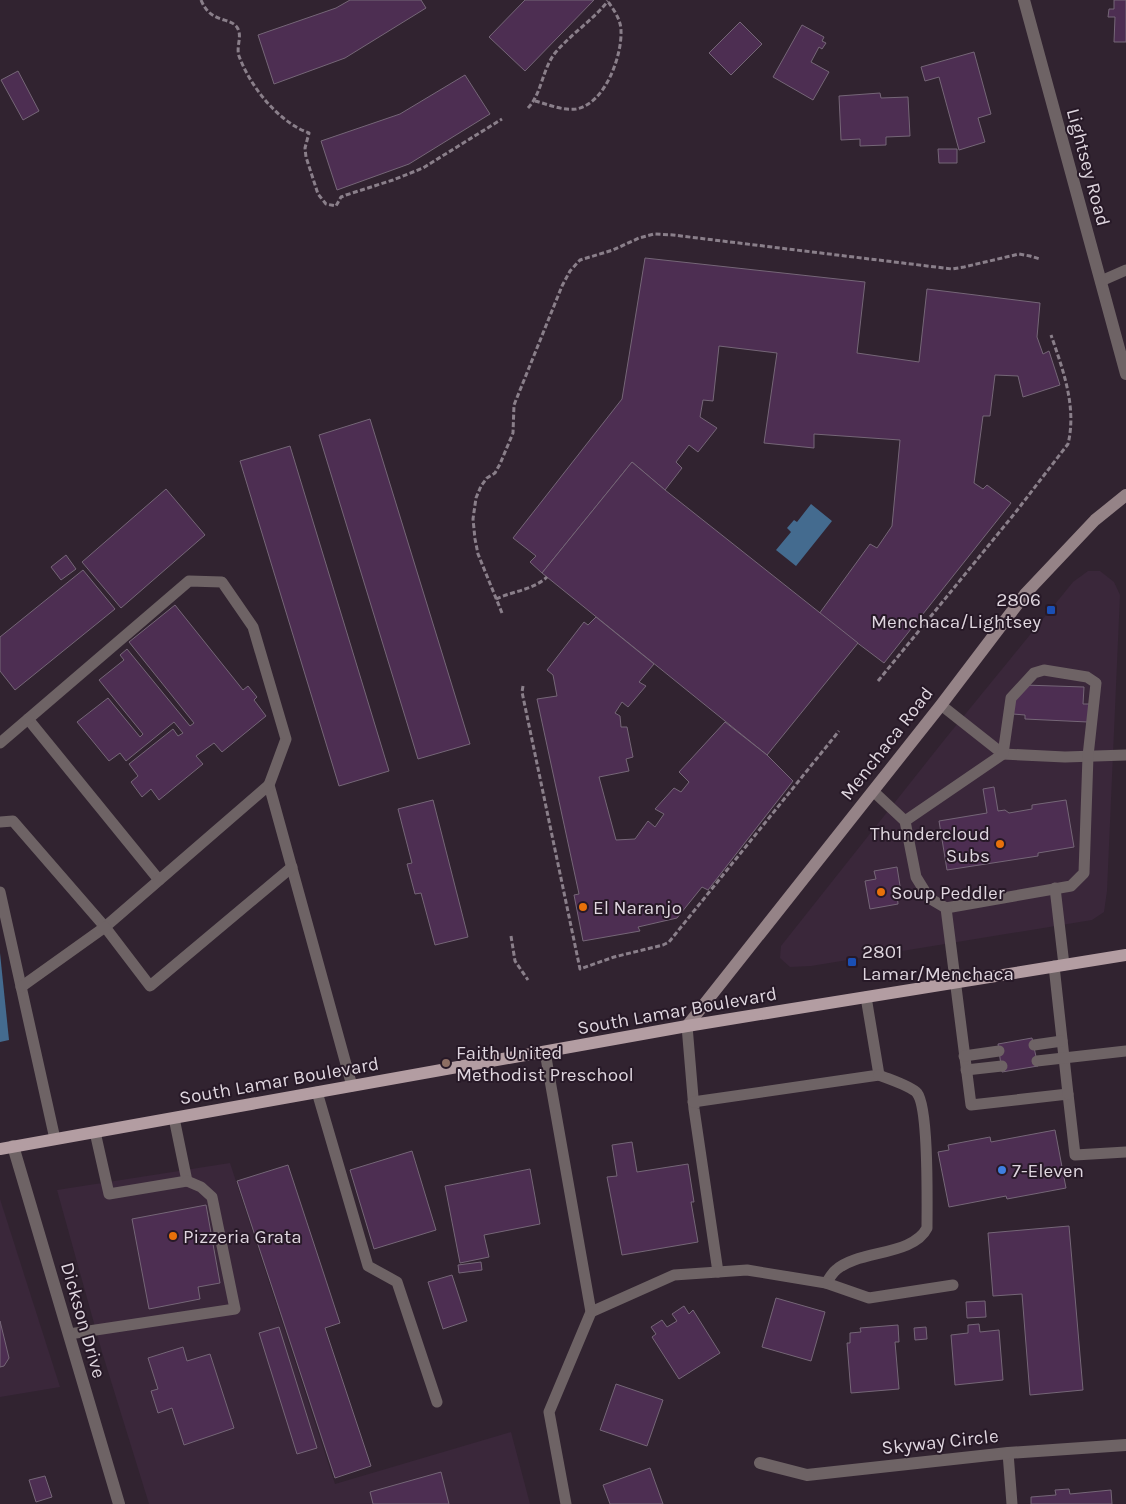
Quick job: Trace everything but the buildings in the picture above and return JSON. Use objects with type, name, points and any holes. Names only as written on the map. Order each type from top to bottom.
[{"type":"main road","name":"Menchaca Road","points":[[687,1026],[941,705],[1026,593],[1095,520],[1126,495]]},
{"type":"main road","name":"South Lamar Boulevard","points":[[0,1149],[687,1026],[1126,955]]},
{"type":"street","name":"Lightsey Road","points":[[1024,0],[1126,374]]},
{"type":"street","name":"Dickson Drive","points":[[14,1146],[119,1504]]},
{"type":"street","name":"Skyway Circle","points":[[760,1463],[808,1474],[1008,1453],[1126,1445]]},
{"type":"lane","points":[[1101,281],[1126,270]]},
{"type":"lane","points":[[0,742],[189,581],[222,582],[253,627],[286,740],[269,785],[105,927],[21,986]]},
{"type":"lane","points":[[873,791],[905,821],[916,877],[929,898],[946,908],[1071,886],[1084,873],[1088,756],[1096,683],[1087,677],[1044,670],[1034,673],[1011,698],[1003,754]]},
{"type":"lane","points":[[941,705],[1003,754]]},
{"type":"lane","points":[[28,719],[159,880]]},
{"type":"lane","points":[[905,821],[1003,754],[1126,755]]},
{"type":"lane","points":[[269,785],[352,1086]]},
{"type":"lane","points":[[0,822],[13,820],[105,927],[150,986],[292,867]]},
{"type":"lane","points":[[1055,888],[1062,1041],[1075,1155],[1126,1152]]},
{"type":"lane","points":[[0,892],[55,1139]]},
{"type":"lane","points":[[946,908],[971,1105],[1068,1094]]},
{"type":"lane","points":[[866,997],[879,1075]]},
{"type":"lane","points":[[687,1026],[693,1102],[718,1272]]},
{"type":"lane","points":[[1034,1045],[1062,1041]]},
{"type":"lane","points":[[964,1056],[999,1051]]},
{"type":"lane","points":[[1037,1061],[1126,1051]]},
{"type":"lane","points":[[545,1052],[591,1312],[549,1412],[566,1504]]},
{"type":"lane","points":[[966,1070],[1002,1066]]},
{"type":"lane","points":[[693,1102],[879,1075],[914,1090],[919,1095],[923,1110],[926,1154],[927,1228],[924,1235],[914,1242],[854,1260],[836,1269],[826,1283]]},
{"type":"lane","points":[[317,1092],[368,1266],[397,1282],[436,1402]]},
{"type":"lane","points":[[174,1118],[187,1181]]},
{"type":"lane","points":[[69,1334],[235,1309],[212,1197],[202,1188],[187,1181],[109,1194],[95,1132]]},
{"type":"lane","points":[[591,1312],[674,1276],[718,1272],[747,1270],[826,1283],[869,1298],[953,1285]]},
{"type":"lane","points":[[1008,1453],[1012,1504]]},
{"type":"path","points":[[201,0],[213,17],[235,25],[239,30],[238,54],[253,84],[262,97],[290,124],[309,133],[304,148],[306,157],[318,194],[326,204],[336,206],[341,197],[423,168],[502,119]]},
{"type":"path","points":[[528,108],[534,101],[544,73],[556,52],[607,0],[620,20],[622,30],[614,69],[601,91],[588,103],[576,109],[534,101]]},
{"type":"path","points":[[502,613],[478,554],[474,539],[473,519],[476,498],[481,486],[500,464],[513,433],[514,406],[562,286],[570,271],[580,260],[613,250],[654,234],[952,268],[1019,254],[1040,259]]},
{"type":"path","points":[[878,681],[1027,498],[1068,444],[1070,433],[1069,395],[1051,335]]},
{"type":"path","points":[[496,599],[536,586],[547,577]]},
{"type":"path","points":[[523,686],[522,692],[580,968],[669,942],[839,731]]},
{"type":"path","points":[[511,936],[516,961],[528,980]]},
{"type":"shaded area","points":[[1088,571],[1100,571],[1114,582],[1120,595],[1107,891],[1104,912],[1092,920],[811,966],[790,967],[780,958],[781,946],[945,739],[1073,582]]},
{"type":"shaded area","points":[[230,1163],[335,1484],[511,1432],[530,1504],[149,1504],[102,1352],[57,1190]]},
{"type":"shaded area","points":[[0,1199],[60,1387],[0,1397]]},
{"type":"water","points":[[811,504],[832,521],[796,566],[776,550],[791,532],[787,528],[794,520],[797,522]]},
{"type":"water","points":[[0,953],[9,1040],[0,1042]]},
{"type":"place","name":"2806 Menchaca/Lightsey","points":[[1051,610]]},
{"type":"place","name":"Thundercloud Subs","points":[[1000,844]]},
{"type":"place","name":"Soup Peddler","points":[[881,892]]},
{"type":"place","name":"El Naranjo","points":[[583,907]]},
{"type":"place","name":"2801 Lamar/Menchaca","points":[[852,962]]},
{"type":"place","name":"Faith United Methodist Preschool","points":[[446,1063]]},
{"type":"place","name":"7-Eleven","points":[[1002,1170]]},
{"type":"place","name":"Pizzeria Grata","points":[[173,1236]]}]
